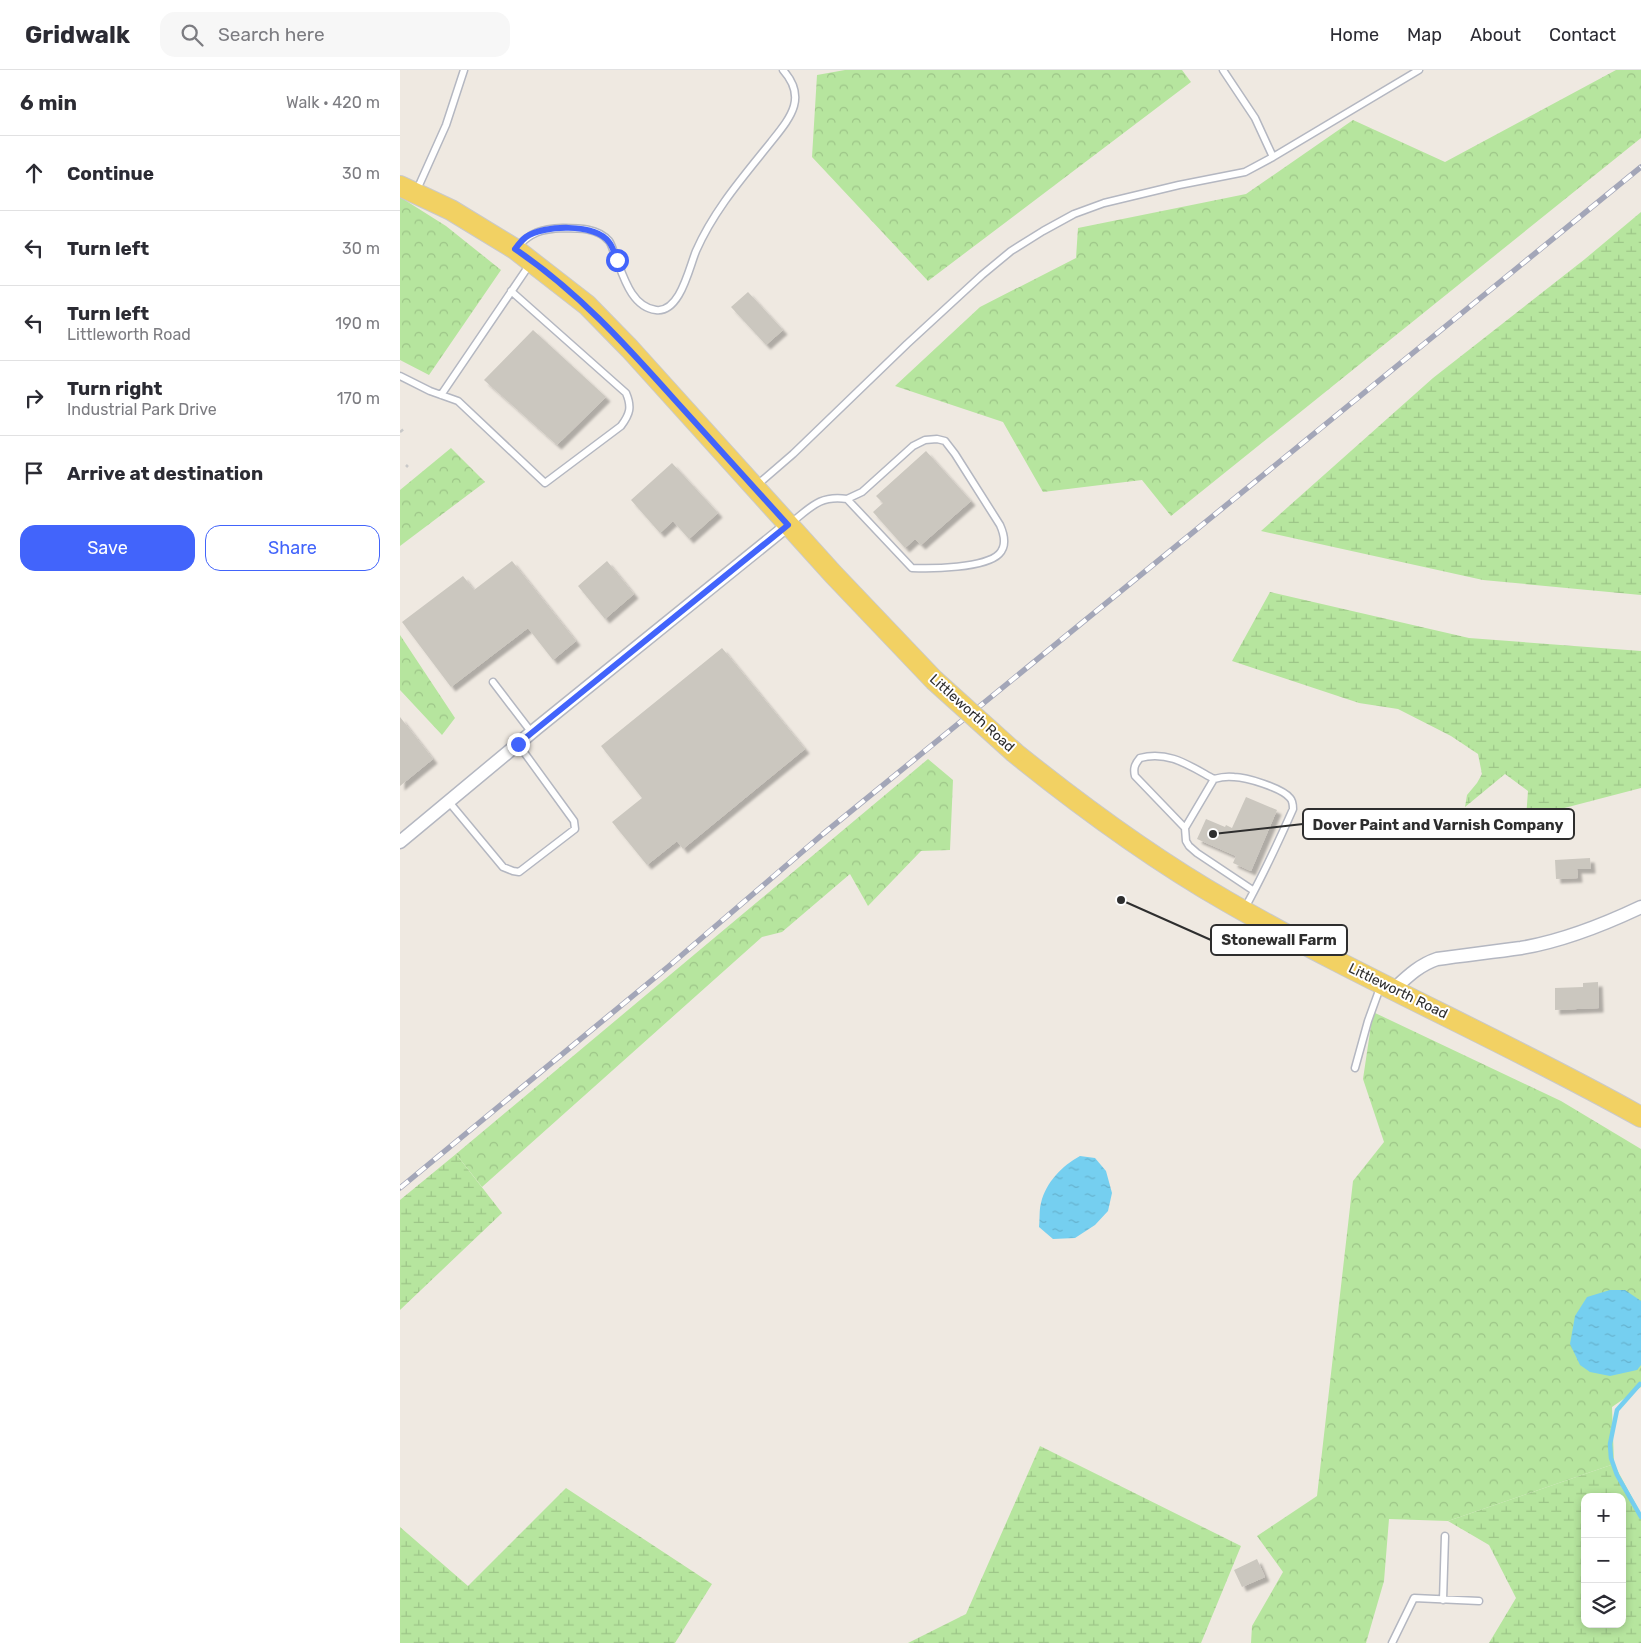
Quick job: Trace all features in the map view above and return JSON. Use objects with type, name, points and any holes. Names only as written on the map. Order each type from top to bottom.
[{"type":"main road","name":"Littleworth Road","points":[[408,190],[451,210],[515,249],[587,305],[630,348],[754,488],[934,680],[1015,752],[1067,794],[1180,873],[1244,911],[1320,953],[1476,1030],[1641,1118]]},
{"type":"street","points":[[400,842],[788,525]]},
{"type":"street","points":[[1387,987],[1426,962],[1544,943],[1606,923],[1641,907]]},
{"type":"lane","points":[[408,190],[446,125],[464,70]]},
{"type":"lane","points":[[515,249],[526,237],[540,231],[576,228],[590,230],[600,234],[609,242],[631,292],[637,300],[654,310],[667,308],[680,294],[707,228],[726,198],[780,131],[792,113],[796,98],[795,89],[791,79],[783,70]]},
{"type":"lane","points":[[1223,70],[1255,118],[1273,157]]},
{"type":"lane","points":[[754,488],[793,454],[982,275],[1011,251],[1043,230],[1074,214],[1104,203],[1244,172],[1273,157],[1419,70]]},
{"type":"lane","points":[[441,395],[532,261]]},
{"type":"lane","points":[[400,376],[458,401],[545,484],[621,426],[631,409],[626,393],[511,291]]},
{"type":"lane","points":[[788,525],[824,499],[835,497],[847,498],[862,492],[913,446],[925,440],[936,439],[945,442],[955,454],[1000,525],[1004,536],[1003,547],[998,555],[984,561],[959,567],[912,568],[847,498]]},
{"type":"lane","points":[[493,682],[532,733]]},
{"type":"lane","points":[[449,802],[503,867],[513,871],[519,872],[575,829],[574,821],[518,744]]},
{"type":"lane","points":[[1185,828],[1136,776],[1134,770],[1140,758],[1161,755],[1176,759],[1214,779],[1235,777],[1250,780],[1290,797],[1293,803],[1292,809],[1277,845],[1244,911]]},
{"type":"lane","points":[[1214,779],[1185,828],[1186,841],[1197,853],[1254,891]]},
{"type":"lane","points":[[1355,1068],[1368,1020],[1387,987]]},
{"type":"lane","points":[[1443,1600],[1445,1536]]},
{"type":"lane","points":[[1392,1643],[1414,1598],[1480,1601]]},
{"type":"path","points":[[400,432],[405,428]]},
{"type":"green space","points":[[845,70],[1182,70],[1191,82],[928,281],[812,157],[817,75]]},
{"type":"green space","points":[[1616,70],[1641,70],[1641,138],[1171,516],[1142,480],[1043,492],[1003,422],[895,386],[980,307],[1076,258],[1078,228],[1246,194],[1353,120],[1445,162]]},
{"type":"green space","points":[[400,197],[446,226],[501,270],[429,375],[400,360]]},
{"type":"green space","points":[[1641,212],[1641,595],[1483,580],[1261,531],[1433,378],[1585,259]]},
{"type":"green space","points":[[451,448],[485,482],[400,546],[400,490]]},
{"type":"green space","points":[[1270,592],[1469,638],[1641,651],[1641,788],[1526,818],[1528,791],[1505,774],[1465,807],[1467,795],[1482,774],[1478,754],[1451,736],[1398,709],[1359,703],[1232,661]]},
{"type":"green space","points":[[400,635],[455,718],[442,735],[400,690]]},
{"type":"green space","points":[[928,759],[953,780],[950,850],[921,851],[868,906],[850,874],[782,932],[762,937],[482,1187],[456,1154]]},
{"type":"green space","points":[[1373,1012],[1561,1101],[1641,1149],[1641,1387],[1612,1407],[1614,1464],[1448,1521],[1389,1519],[1384,1581],[1366,1643],[1251,1643],[1252,1626],[1283,1572],[1257,1536],[1317,1496],[1353,1181],[1384,1142],[1363,1079]]},
{"type":"green space","points":[[456,1154],[502,1213],[400,1310],[400,1200]]},
{"type":"green space","points":[[1040,1446],[1241,1546],[1201,1643],[908,1643],[966,1614]]},
{"type":"green space","points":[[1614,1464],[1641,1514],[1641,1643],[1489,1643],[1516,1598],[1489,1545],[1448,1521]]},
{"type":"green space","points":[[566,1488],[712,1584],[675,1643],[400,1643],[400,1527],[468,1586]]},
{"type":"water","points":[[1080,1156],[1095,1158],[1106,1171],[1112,1193],[1108,1211],[1095,1225],[1075,1238],[1053,1239],[1039,1227],[1043,1195],[1056,1175]]},
{"type":"water","points":[[1610,1290],[1625,1290],[1641,1301],[1641,1365],[1637,1370],[1610,1376],[1590,1372],[1580,1365],[1570,1344],[1575,1316],[1587,1297]]},
{"type":"building","points":[[748,292],[783,330],[766,345],[731,307]]},
{"type":"building","points":[[533,330],[606,397],[557,445],[484,380]]},
{"type":"building","points":[[926,451],[971,501],[921,545],[915,539],[905,548],[873,512],[883,503],[876,496]]},
{"type":"building","points":[[672,463],[718,513],[689,539],[673,521],[660,533],[631,500]]},
{"type":"building","points":[[512,561],[576,641],[553,660],[528,628],[451,687],[402,622],[463,576],[474,590]]},
{"type":"building","points":[[607,561],[634,594],[605,619],[578,586]]},
{"type":"building","points":[[722,648],[805,749],[683,849],[677,841],[647,865],[612,822],[642,798],[601,746]]},
{"type":"building","points":[[400,717],[433,759],[400,786]]},
{"type":"building","points":[[1246,797],[1277,810],[1251,871],[1233,863],[1236,856],[1197,839],[1206,819],[1232,828]]},
{"type":"building","points":[[1590,858],[1591,869],[1577,869],[1578,878],[1556,879],[1555,860]]},
{"type":"building","points":[[1598,982],[1599,1008],[1555,1010],[1555,988],[1583,987],[1583,983]]},
{"type":"building","points":[[1257,1559],[1265,1577],[1242,1587],[1234,1570]]},
{"type":"waterway","points":[[1640,1384],[1617,1410],[1610,1444],[1611,1458],[1617,1475],[1641,1517]]},
{"type":"railway","points":[[400,1188],[669,966],[823,834],[1641,167]]},
{"type":"place","name":"Dover Paint and Varnish Company","points":[[1213,834]]},
{"type":"place","name":"Stonewall Farm","points":[[1121,900]]},
{"type":"route","points":[[518,744],[788,525],[630,348],[587,305],[515,249],[526,237],[540,231],[576,228],[600,234],[609,242],[617,260]]}]
